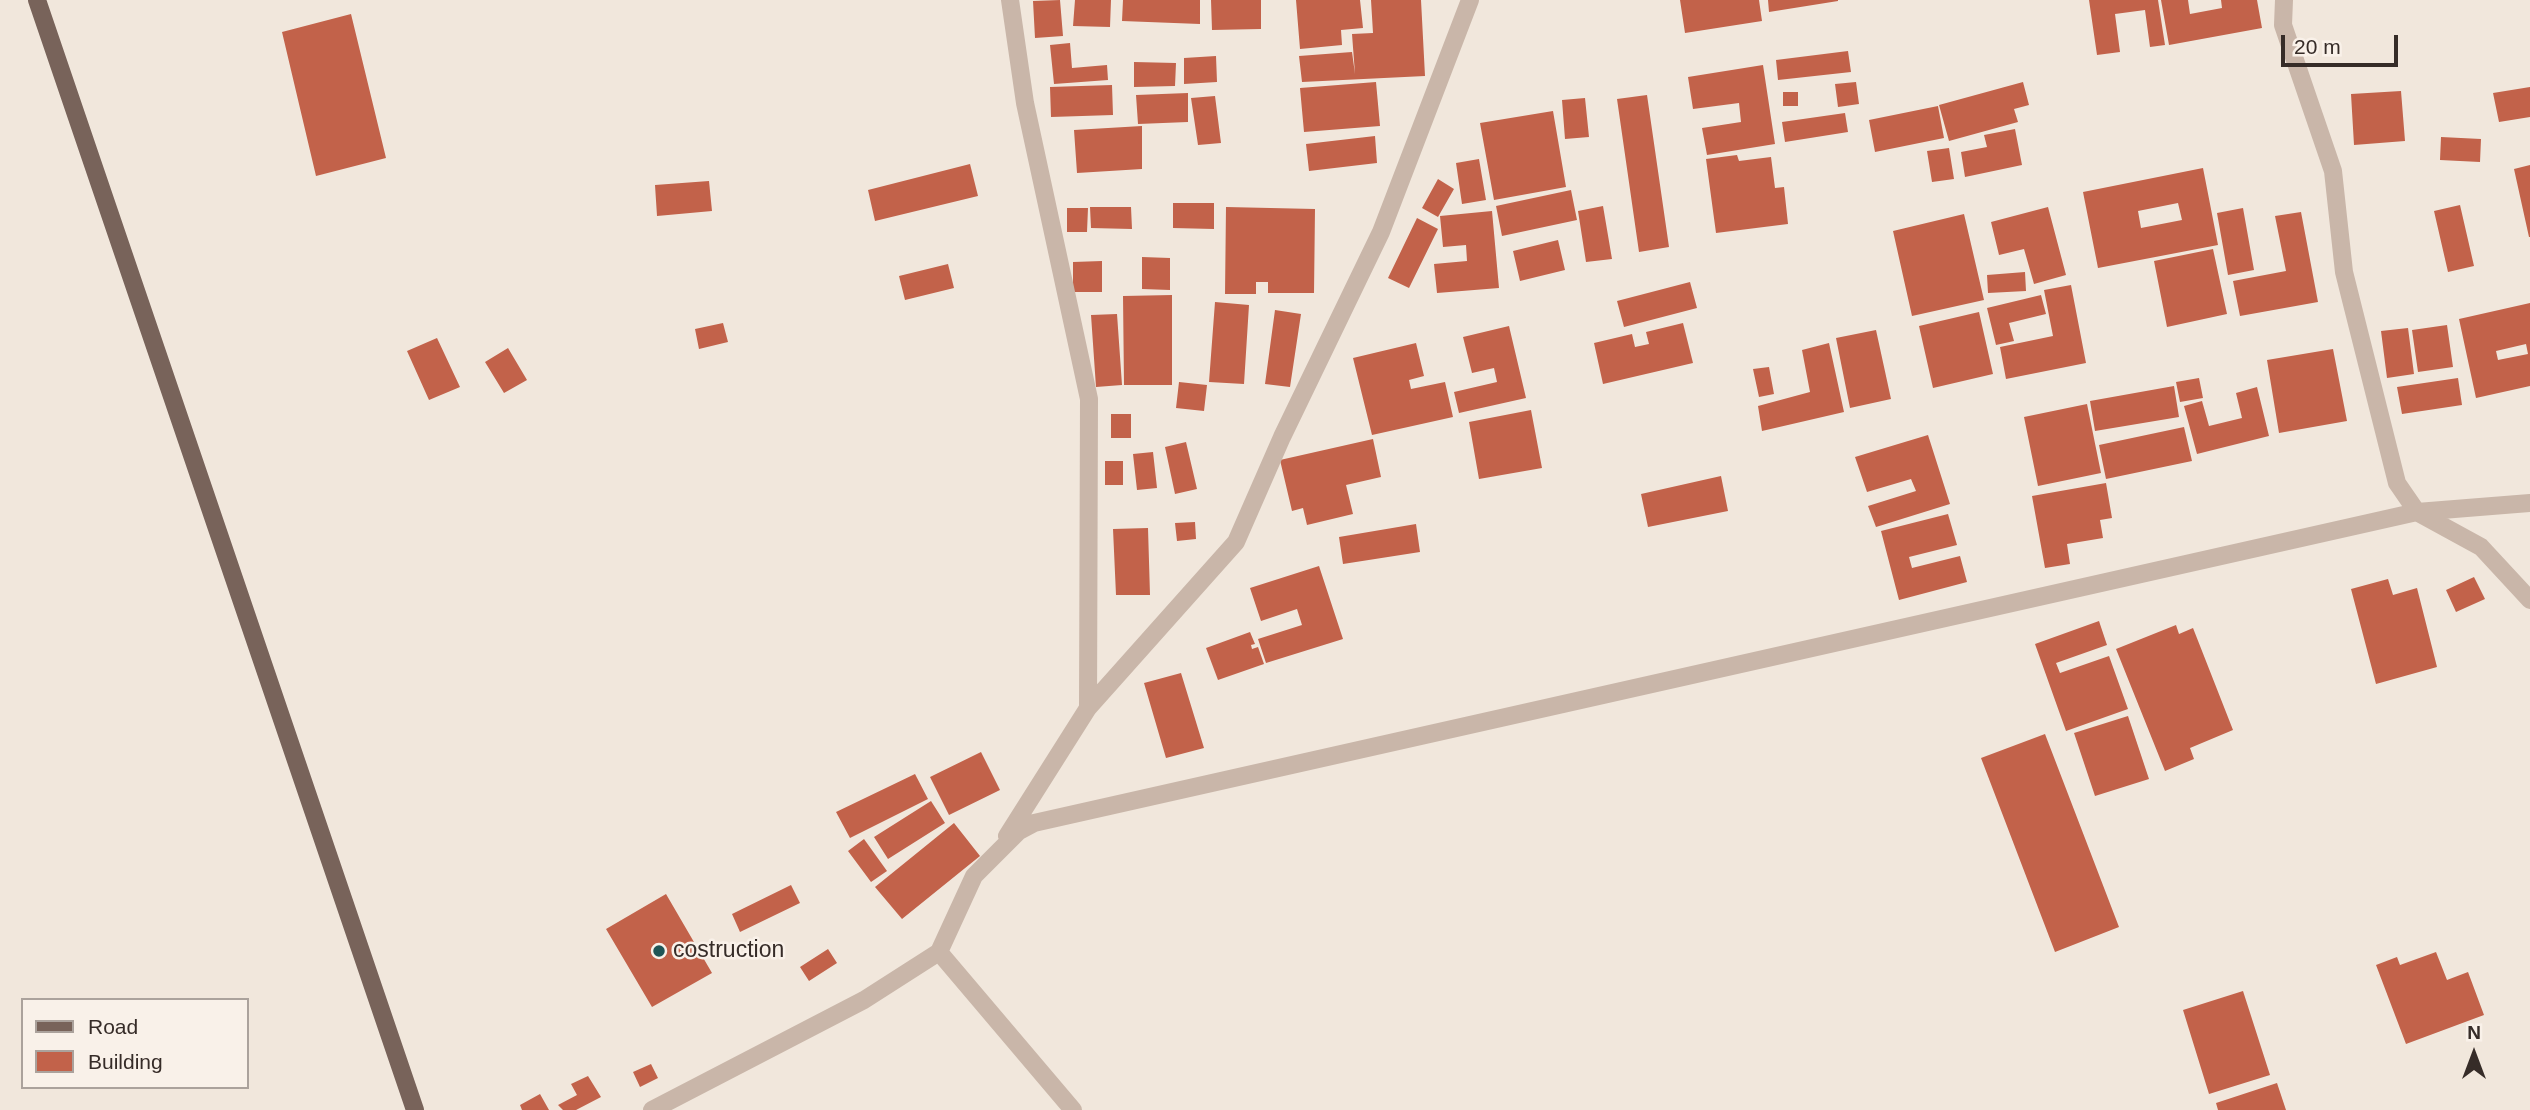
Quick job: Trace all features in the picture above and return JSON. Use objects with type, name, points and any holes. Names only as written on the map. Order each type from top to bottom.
[{"type":"main road","points":[[37,0],[415,1110]]},
{"type":"street","points":[[1010,0],[1025,103],[1089,399],[1088,708]]},
{"type":"street","points":[[996,853],[1088,708],[1236,542],[1282,437],[1381,232],[1470,0]]},
{"type":"street","points":[[2284,0],[2283,25],[2333,171],[2344,272],[2398,483],[2417,512],[2481,547],[2530,600]]},
{"type":"street","points":[[652,1110],[864,1000],[939,952],[974,876],[1019,831],[1034,824],[2417,512],[2530,503]]},
{"type":"street","points":[[939,952],[1073,1110]]},
{"type":"building","points":[[1060,0],[1063,36],[1035,38],[1033,1]]},
{"type":"building","points":[[1075,0],[1111,0],[1110,27],[1073,26]]},
{"type":"building","points":[[1123,0],[1200,0],[1200,24],[1122,21]]},
{"type":"building","points":[[1211,0],[1261,0],[1261,29],[1212,30]]},
{"type":"building","points":[[1296,0],[1360,0],[1363,28],[1341,30],[1342,45],[1300,49]]},
{"type":"building","points":[[1371,0],[1421,0],[1425,76],[1302,82],[1299,56],[1352,52],[1355,74],[1352,34],[1373,33]]},
{"type":"building","points":[[1680,0],[1759,0],[1762,21],[1685,33]]},
{"type":"building","points":[[1768,0],[1838,0],[1838,1],[1769,12]]},
{"type":"building","points":[[2089,0],[2158,0],[2165,45],[2150,47],[2145,10],[2115,14],[2120,52],[2097,55]]},
{"type":"building","points":[[2161,0],[2188,0],[2190,14],[2222,8],[2221,0],[2257,0],[2262,28],[2169,45]]},
{"type":"building","points":[[351,14],[386,158],[316,176],[282,32]]},
{"type":"building","points":[[1070,43],[1072,68],[1107,65],[1108,80],[1054,84],[1050,45]]},
{"type":"building","points":[[1848,51],[1851,72],[1778,80],[1776,60]]},
{"type":"building","points":[[1216,56],[1217,82],[1184,84],[1184,58]]},
{"type":"building","points":[[1134,62],[1176,63],[1175,86],[1134,87]]},
{"type":"building","points":[[1763,65],[1775,144],[1707,155],[1702,128],[1741,122],[1739,103],[1693,109],[1688,77]]},
{"type":"building","points":[[1376,82],[1380,126],[1304,132],[1300,88]]},
{"type":"building","points":[[1856,82],[1859,104],[1838,107],[1835,84]]},
{"type":"building","points":[[2023,82],[2029,105],[2014,109],[2018,122],[1949,141],[1939,105]]},
{"type":"building","points":[[1112,85],[1113,115],[1051,117],[1050,87]]},
{"type":"building","points":[[2530,87],[2530,117],[2499,122],[2493,93]]},
{"type":"building","points":[[2401,91],[2405,141],[2354,145],[2351,94]]},
{"type":"building","points":[[1783,92],[1798,92],[1798,106],[1783,106]]},
{"type":"building","points":[[1188,93],[1188,122],[1138,124],[1136,95]]},
{"type":"building","points":[[1647,95],[1669,247],[1639,252],[1617,99]]},
{"type":"building","points":[[1215,96],[1221,143],[1198,145],[1191,98]]},
{"type":"building","points":[[1585,98],[1589,137],[1565,139],[1562,100]]},
{"type":"building","points":[[1938,106],[1944,138],[1875,152],[1869,120]]},
{"type":"building","points":[[1553,111],[1566,187],[1494,200],[1480,123]]},
{"type":"building","points":[[1845,113],[1848,132],[1785,142],[1782,122]]},
{"type":"building","points":[[1142,126],[1142,169],[1077,173],[1074,130]]},
{"type":"building","points":[[2015,129],[2022,165],[1965,177],[1961,152],[1987,147],[1984,135]]},
{"type":"building","points":[[1375,136],[1377,163],[1309,171],[1306,144]]},
{"type":"building","points":[[2441,137],[2481,139],[2480,162],[2440,160]]},
{"type":"building","points":[[1949,148],[1954,179],[1932,182],[1927,151]]},
{"type":"building","points":[[1737,155],[1739,161],[1771,157],[1775,188],[1784,187],[1788,224],[1716,233],[1706,159]]},
{"type":"building","points":[[1479,159],[1486,200],[1462,204],[1456,163]]},
{"type":"building","points":[[970,164],[978,196],[875,221],[868,190]]},
{"type":"building","points":[[2530,165],[2530,237],[2529,237],[2514,169]]},
{"type":"building","points":[[2203,168],[2218,245],[2098,268],[2083,192]],"holes":[[[2178,203],[2182,220],[2141,228],[2138,211]]]},
{"type":"building","points":[[1438,179],[1454,189],[1438,217],[1422,208]]},
{"type":"building","points":[[709,181],[712,211],[657,216],[655,185]]},
{"type":"building","points":[[1571,190],[1577,220],[1502,236],[1496,206]]},
{"type":"building","points":[[1173,203],[1214,203],[1214,229],[1173,228]]},
{"type":"building","points":[[2460,205],[2474,266],[2448,272],[2434,211]]},
{"type":"building","points":[[1603,206],[1612,259],[1586,262],[1578,211]]},
{"type":"building","points":[[1090,207],[1131,207],[1132,229],[1091,228]]},
{"type":"building","points":[[1226,207],[1315,209],[1314,293],[1268,293],[1268,282],[1256,282],[1256,294],[1225,294]]},
{"type":"building","points":[[2048,207],[2066,275],[2034,284],[2024,249],[1999,255],[1991,222]]},
{"type":"building","points":[[1067,208],[1088,208],[1087,232],[1067,232]]},
{"type":"building","points":[[2243,208],[2254,270],[2228,275],[2217,213]]},
{"type":"building","points":[[1492,211],[1499,288],[1437,293],[1434,264],[1467,261],[1466,245],[1443,247],[1440,216]]},
{"type":"building","points":[[2301,212],[2318,302],[2240,316],[2233,281],[2286,271],[2275,216]]},
{"type":"building","points":[[1964,214],[1984,300],[1912,316],[1893,231]]},
{"type":"building","points":[[1417,218],[1438,229],[1409,288],[1388,278]]},
{"type":"building","points":[[1558,240],[1565,270],[1520,281],[1513,251]]},
{"type":"building","points":[[2213,249],[2227,314],[2167,327],[2154,261]]},
{"type":"building","points":[[1142,257],[1170,258],[1170,290],[1142,289]]},
{"type":"building","points":[[1102,261],[1102,292],[1073,292],[1073,262]]},
{"type":"building","points":[[948,264],[954,288],[905,300],[899,276]]},
{"type":"building","points":[[2025,272],[2026,291],[1988,293],[1987,275]]},
{"type":"building","points":[[1690,282],[1697,308],[1624,327],[1617,301]]},
{"type":"building","points":[[2071,285],[2086,363],[2006,379],[2000,347],[2053,336],[2044,290]]},
{"type":"building","points":[[1172,295],[1172,385],[1124,385],[1123,296]]},
{"type":"building","points":[[2041,295],[2046,314],[2009,323],[2014,341],[1996,345],[1987,308]]},
{"type":"building","points":[[1215,302],[1249,305],[1244,384],[1209,382]]},
{"type":"building","points":[[2530,303],[2530,386],[2476,398],[2459,319]],"holes":[[[2526,344],[2528,354],[2498,360],[2496,351]]]},
{"type":"building","points":[[1275,310],[1301,314],[1290,387],[1265,384]]},
{"type":"building","points":[[1979,312],[1993,374],[1933,388],[1919,326]]},
{"type":"building","points":[[1117,314],[1122,385],[1096,387],[1091,315]]},
{"type":"building","points":[[723,323],[728,342],[699,349],[695,329]]},
{"type":"building","points":[[1683,323],[1693,363],[1603,384],[1594,343],[1632,334],[1635,347],[1649,344],[1646,332]]},
{"type":"building","points":[[2447,325],[2453,367],[2418,372],[2412,330]]},
{"type":"building","points":[[1509,326],[1526,398],[1459,413],[1454,392],[1497,382],[1494,368],[1472,373],[1463,337]]},
{"type":"building","points":[[2408,328],[2414,374],[2387,378],[2381,331]]},
{"type":"building","points":[[1876,330],[1891,399],[1850,408],[1836,338]]},
{"type":"building","points":[[437,338],[460,387],[429,400],[407,351]]},
{"type":"building","points":[[1416,343],[1424,376],[1409,380],[1411,389],[1445,382],[1453,417],[1372,435],[1353,358]]},
{"type":"building","points":[[1829,343],[1844,412],[1762,431],[1758,406],[1810,392],[1802,350]]},
{"type":"building","points":[[508,348],[527,380],[504,393],[485,362]]},
{"type":"building","points":[[2333,349],[2347,421],[2279,433],[2267,360]]},
{"type":"building","points":[[1769,367],[1774,394],[1759,397],[1753,369]]},
{"type":"building","points":[[2199,378],[2203,398],[2180,402],[2176,382]]},
{"type":"building","points":[[2458,378],[2462,405],[2402,414],[2397,387]]},
{"type":"building","points":[[1179,382],[1207,385],[1204,411],[1176,408]]},
{"type":"building","points":[[2174,386],[2179,417],[2095,431],[2090,401]]},
{"type":"building","points":[[2257,387],[2269,436],[2197,454],[2184,406],[2202,401],[2209,426],[2242,418],[2236,393]]},
{"type":"building","points":[[2087,404],[2101,473],[2038,486],[2024,417]]},
{"type":"building","points":[[1531,410],[1542,468],[1479,479],[1469,422]]},
{"type":"building","points":[[1111,414],[1131,414],[1131,438],[1111,438]]},
{"type":"building","points":[[2184,427],[2192,461],[2106,479],[2099,445]]},
{"type":"building","points":[[1928,435],[1950,504],[1876,527],[1868,506],[1916,491],[1911,479],[1867,492],[1855,457]]},
{"type":"building","points":[[1373,439],[1381,477],[1346,485],[1353,514],[1307,525],[1303,508],[1292,511],[1280,460]]},
{"type":"building","points":[[1186,442],[1197,489],[1175,494],[1165,447]]},
{"type":"building","points":[[1153,452],[1157,488],[1137,490],[1133,454]]},
{"type":"building","points":[[1105,461],[1123,461],[1123,485],[1105,485]]},
{"type":"building","points":[[1721,476],[1728,511],[1648,527],[1641,494]]},
{"type":"building","points":[[2106,483],[2112,518],[2100,520],[2103,538],[2067,544],[2070,564],[2045,568],[2032,496]]},
{"type":"building","points":[[1948,514],[1957,545],[1909,557],[1912,568],[1960,556],[1967,582],[1899,600],[1881,531]]},
{"type":"building","points":[[1195,522],[1196,539],[1177,541],[1175,523]]},
{"type":"building","points":[[1416,524],[1420,552],[1343,564],[1339,537]]},
{"type":"building","points":[[1148,528],[1150,595],[1116,595],[1113,529]]},
{"type":"building","points":[[1319,566],[1343,639],[1266,663],[1258,639],[1302,625],[1297,609],[1261,621],[1250,588]]},
{"type":"building","points":[[2474,577],[2485,599],[2456,612],[2446,590]]},
{"type":"building","points":[[2388,579],[2393,595],[2417,588],[2437,667],[2376,684],[2351,589]]},
{"type":"building","points":[[2099,621],[2107,645],[2056,663],[2060,673],[2109,656],[2128,709],[2066,731],[2035,644]]},
{"type":"building","points":[[2176,625],[2179,634],[2193,628],[2233,730],[2190,748],[2194,759],[2165,771],[2116,649]]},
{"type":"building","points":[[1250,632],[1255,644],[1251,645],[1252,649],[1258,647],[1264,664],[1218,680],[1206,648]]},
{"type":"building","points":[[1181,673],[1204,748],[1166,758],[1144,683]]},
{"type":"building","points":[[2128,716],[2149,779],[2095,796],[2074,733]]},
{"type":"building","points":[[2045,734],[2119,927],[2055,952],[1981,758]]},
{"type":"building","points":[[981,752],[1000,790],[949,815],[930,777]]},
{"type":"building","points":[[915,774],[928,799],[850,838],[836,812]]},
{"type":"building","points":[[931,801],[945,823],[888,859],[874,837]]},
{"type":"building","points":[[954,823],[980,856],[902,919],[875,887]]},
{"type":"building","points":[[864,839],[887,871],[871,882],[848,851]]},
{"type":"building","points":[[791,885],[800,903],[740,932],[732,914]]},
{"type":"building","name":"costruction","points":[[666,894],[712,973],[652,1007],[606,929]]},
{"type":"building","points":[[828,949],[837,963],[809,981],[800,967]]},
{"type":"building","points":[[2436,952],[2447,980],[2468,972],[2484,1015],[2406,1044],[2376,965],[2397,957],[2400,965]]},
{"type":"building","points":[[2243,991],[2270,1075],[2209,1094],[2183,1010]]},
{"type":"building","points":[[651,1064],[658,1078],[640,1087],[633,1072]]},
{"type":"building","points":[[588,1076],[601,1097],[576,1110],[563,1110],[558,1105],[577,1095],[571,1084]]},
{"type":"building","points":[[2277,1083],[2286,1110],[2218,1110],[2216,1103]]},
{"type":"building","points":[[540,1094],[549,1110],[522,1110],[520,1105]]},
{"type":"place","name":"costruction","points":[[659,951]]}]
